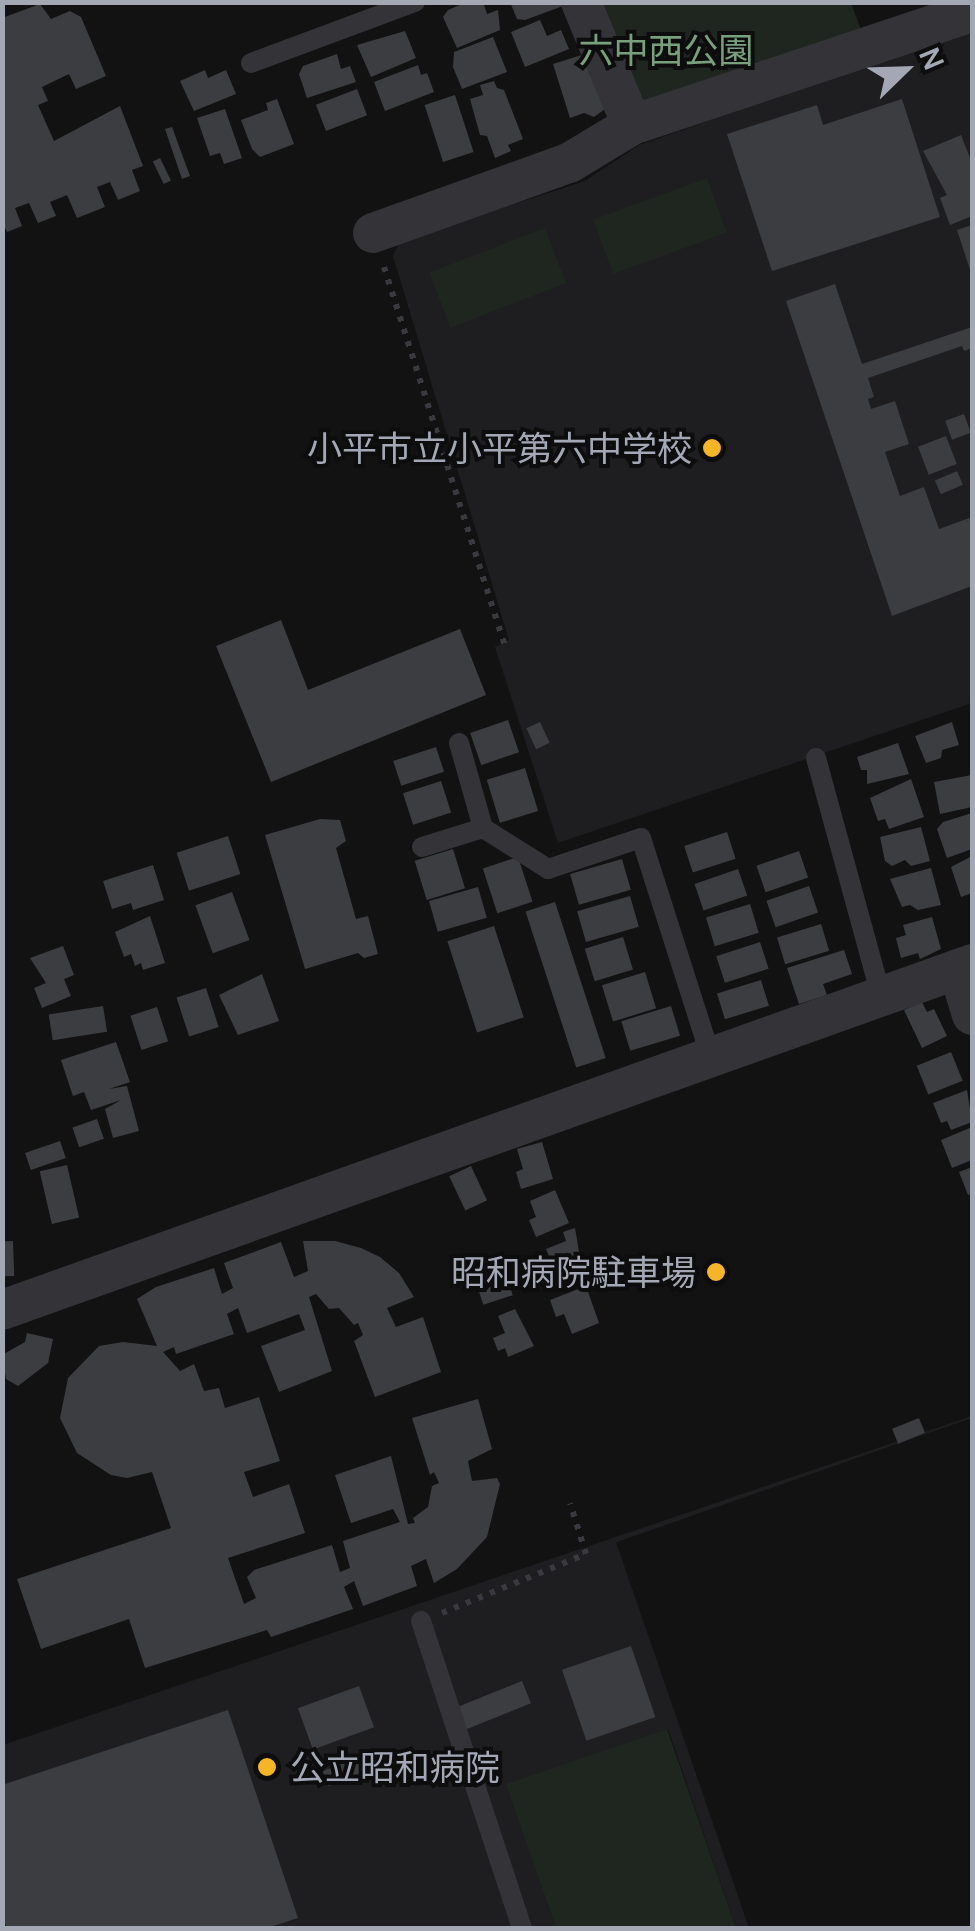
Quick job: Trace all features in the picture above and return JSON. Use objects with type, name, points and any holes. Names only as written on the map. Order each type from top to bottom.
[{"type":"street","points":[[581,2],[632,125]]},
{"type":"street","points":[[372,232],[568,163],[632,125],[972,12]]},
{"type":"street","points":[[2,1310],[965,967],[972,1015]]},
{"type":"lane","points":[[251,64],[415,2]]},
{"type":"lane","points":[[459,742],[483,828],[548,868],[641,838],[710,1056]]},
{"type":"lane","points":[[816,758],[881,996]]},
{"type":"lane","points":[[422,848],[483,828]]},
{"type":"lane","points":[[421,1622],[522,1928]]},
{"type":"path","points":[[372,232],[505,646]]},
{"type":"path","points":[[421,1622],[586,1554],[570,1503]]},
{"type":"shaded area","name":"小平市立小平第六中学校","points":[[972,30],[972,703],[558,843],[495,647],[509,640],[393,256],[400,241],[585,181],[639,145]]},
{"type":"shaded area","name":"公立昭和病院","points":[[972,1416],[616,1542],[749,1928],[736,1928],[668,1729],[507,1784],[556,1928],[3,1928],[3,1745]]},
{"type":"green space","name":"六中西公園","points":[[599,3],[851,3],[863,35],[634,111]]},
{"type":"green space","points":[[707,178],[727,233],[613,274],[593,219]]},
{"type":"green space","points":[[545,228],[566,283],[450,328],[429,272]]},
{"type":"green space","points":[[667,1729],[736,1928],[556,1928],[506,1784]]},
{"type":"building","points":[[467,2],[483,2],[487,14],[498,10],[500,30],[457,48],[443,17],[448,10]]},
{"type":"building","points":[[510,2],[561,2],[563,6],[525,20],[517,19]]},
{"type":"building","points":[[40,4],[51,19],[70,11],[81,17],[106,76],[76,89],[69,74],[42,87],[48,101],[38,105],[54,141],[120,106],[143,166],[132,170],[140,191],[118,200],[110,182],[97,187],[105,207],[77,218],[67,195],[50,202],[56,216],[38,223],[29,203],[15,208],[22,226],[7,232],[2,221],[2,18]]},
{"type":"building","points":[[540,20],[547,36],[561,30],[569,49],[525,67],[511,32]]},
{"type":"building","points":[[405,31],[416,58],[371,77],[357,45]]},
{"type":"building","points":[[493,37],[507,72],[462,89],[453,67],[454,52]]},
{"type":"building","points":[[588,53],[605,109],[594,117],[584,113],[570,118],[553,64]]},
{"type":"building","points":[[337,54],[341,69],[350,66],[356,82],[307,98],[299,74],[303,66]]},
{"type":"building","points":[[418,65],[421,75],[427,73],[434,92],[385,111],[374,82]]},
{"type":"building","points":[[205,70],[208,78],[226,70],[236,94],[194,111],[180,81]]},
{"type":"building","points":[[494,81],[497,88],[504,90],[523,139],[508,145],[511,151],[495,158],[487,136],[480,135],[470,99],[483,95],[480,85]]},
{"type":"building","points":[[357,89],[367,115],[326,131],[316,105]]},
{"type":"building","points":[[455,95],[474,152],[443,162],[425,105]]},
{"type":"building","points":[[277,99],[294,144],[260,157],[252,149],[241,120],[268,110],[266,103]]},
{"type":"building","points":[[902,99],[940,217],[772,271],[727,134],[817,105],[823,125]]},
{"type":"building","points":[[225,109],[242,158],[224,164],[220,153],[210,156],[197,118]]},
{"type":"building","points":[[172,127],[190,176],[182,179],[165,129]]},
{"type":"building","points":[[961,135],[972,163],[972,216],[950,225],[940,198],[947,195],[923,151]]},
{"type":"building","points":[[160,158],[171,180],[164,184],[153,162]]},
{"type":"building","points":[[972,225],[972,276],[957,230]]},
{"type":"building","points":[[835,284],[862,364],[972,327],[972,348],[964,351],[962,346],[868,378],[874,397],[868,399],[871,409],[895,401],[909,444],[885,452],[900,496],[924,487],[939,529],[972,517],[972,586],[892,616],[786,301]]},
{"type":"building","points":[[964,414],[971,433],[952,440],[945,421]]},
{"type":"building","points":[[946,436],[957,464],[929,475],[918,447]]},
{"type":"building","points":[[957,471],[963,485],[941,494],[935,480]]},
{"type":"building","points":[[281,620],[308,690],[460,629],[486,695],[271,782],[216,646]]},
{"type":"building","points":[[508,720],[519,752],[481,765],[470,733]]},
{"type":"building","points":[[540,722],[550,743],[536,749],[526,728]]},
{"type":"building","points":[[952,722],[959,745],[942,750],[941,758],[926,763],[915,736]]},
{"type":"building","points":[[898,743],[909,774],[867,784],[867,770],[861,770],[857,757]]},
{"type":"building","points":[[436,747],[444,772],[401,786],[393,761]]},
{"type":"building","points":[[525,768],[538,811],[500,823],[487,780]]},
{"type":"building","points":[[972,775],[972,807],[940,814],[934,782]]},
{"type":"building","points":[[911,779],[924,817],[889,829],[885,819],[878,821],[870,798]]},
{"type":"building","points":[[441,781],[451,812],[413,825],[403,793]]},
{"type":"building","points":[[972,813],[972,849],[947,858],[937,829],[943,822]]},
{"type":"building","points":[[320,819],[340,820],[346,841],[336,848],[356,919],[368,916],[378,954],[364,958],[358,953],[305,969],[265,835]]},
{"type":"building","points":[[921,827],[930,861],[911,866],[905,860],[892,866],[885,861],[880,837]]},
{"type":"building","points":[[727,832],[736,859],[693,873],[684,846]]},
{"type":"building","points":[[228,836],[240,874],[189,891],[177,853]]},
{"type":"building","points":[[453,849],[465,888],[427,900],[415,861]]},
{"type":"building","points":[[799,851],[808,877],[766,892],[756,866]]},
{"type":"building","points":[[972,856],[972,893],[961,897],[951,867]]},
{"type":"building","points":[[518,857],[533,902],[497,913],[483,868]]},
{"type":"building","points":[[622,859],[631,890],[579,905],[570,874]]},
{"type":"building","points":[[153,865],[164,900],[133,910],[131,903],[112,909],[103,881]]},
{"type":"building","points":[[931,868],[941,905],[918,910],[910,905],[902,907],[890,879]]},
{"type":"building","points":[[738,869],[747,895],[704,910],[695,884]]},
{"type":"building","points":[[809,886],[818,912],[776,927],[766,901]]},
{"type":"building","points":[[478,887],[487,918],[438,932],[429,901]]},
{"type":"building","points":[[232,892],[249,940],[213,953],[195,905]]},
{"type":"building","points":[[630,896],[639,927],[586,942],[577,911]]},
{"type":"building","points":[[555,902],[606,1058],[576,1068],[526,912]]},
{"type":"building","points":[[750,904],[759,933],[715,946],[706,917]]},
{"type":"building","points":[[150,916],[165,963],[143,970],[141,963],[135,966],[131,954],[124,957],[115,932]]},
{"type":"building","points":[[932,917],[941,949],[920,959],[918,953],[901,958],[896,938],[906,935],[903,925]]},
{"type":"building","points":[[821,924],[829,951],[785,964],[777,937]]},
{"type":"building","points":[[494,926],[524,1017],[477,1032],[447,941]]},
{"type":"building","points":[[623,937],[633,970],[595,981],[585,949]]},
{"type":"building","points":[[760,942],[769,969],[725,983],[716,956]]},
{"type":"building","points":[[63,946],[74,975],[64,979],[71,996],[42,1008],[34,988],[46,983],[30,958]]},
{"type":"building","points":[[844,950],[852,974],[823,984],[827,995],[799,1004],[787,968]]},
{"type":"building","points":[[645,972],[656,1008],[613,1021],[602,985]]},
{"type":"building","points":[[262,974],[279,1021],[238,1035],[219,995]]},
{"type":"building","points":[[761,980],[769,1006],[725,1019],[717,993]]},
{"type":"building","points":[[206,988],[219,1027],[189,1037],[177,998]]},
{"type":"building","points":[[922,1002],[927,1012],[934,1009],[947,1036],[922,1048],[904,1010]]},
{"type":"building","points":[[103,1006],[107,1032],[53,1040],[49,1015]]},
{"type":"building","points":[[671,1006],[680,1036],[630,1051],[621,1021]]},
{"type":"building","points":[[157,1007],[168,1041],[141,1050],[130,1016]]},
{"type":"building","points":[[116,1042],[130,1082],[109,1089],[127,1086],[139,1131],[113,1138],[105,1109],[121,1100],[91,1110],[84,1092],[73,1096],[61,1060]]},
{"type":"building","points":[[951,1052],[963,1081],[928,1095],[917,1066]]},
{"type":"building","points":[[967,1090],[972,1122],[951,1130],[947,1121],[941,1123],[933,1103]]},
{"type":"building","points":[[97,1119],[104,1139],[79,1147],[72,1127]]},
{"type":"building","points":[[972,1127],[972,1160],[952,1168],[941,1140]]},
{"type":"building","points":[[60,1141],[66,1158],[31,1170],[25,1153]]},
{"type":"building","points":[[542,1142],[553,1179],[521,1189],[516,1172],[523,1169],[517,1149]]},
{"type":"building","points":[[67,1165],[79,1218],[52,1224],[40,1171]]},
{"type":"building","points":[[471,1166],[487,1200],[465,1211],[449,1176]]},
{"type":"building","points":[[972,1167],[972,1194],[968,1195],[959,1172]]},
{"type":"building","points":[[555,1190],[569,1223],[536,1237],[529,1220],[536,1217],[530,1201]]},
{"type":"building","points":[[575,1228],[583,1275],[559,1285],[546,1269],[553,1266],[546,1249],[566,1241],[563,1232]]},
{"type":"building","points":[[2,1241],[13,1241],[14,1276],[3,1276]]},
{"type":"building","points":[[303,1241],[335,1241],[361,1248],[399,1273],[414,1297],[387,1308],[396,1327],[423,1317],[441,1372],[375,1397],[354,1341],[363,1335],[358,1323],[354,1325],[339,1308],[329,1309],[316,1294],[309,1297],[332,1371],[279,1392],[261,1346],[305,1330],[299,1314],[247,1333],[238,1308],[227,1314],[234,1334],[176,1354],[174,1347],[163,1352],[180,1371],[194,1364],[204,1391],[219,1388],[225,1408],[259,1397],[280,1461],[244,1472],[253,1497],[289,1484],[305,1533],[228,1558],[244,1604],[256,1598],[247,1577],[254,1570],[332,1545],[340,1572],[350,1568],[343,1541],[400,1522],[393,1509],[351,1523],[335,1475],[391,1456],[408,1524],[415,1523],[413,1518],[428,1507],[432,1486],[439,1483],[434,1472],[430,1475],[412,1418],[478,1399],[492,1449],[468,1461],[472,1481],[497,1478],[500,1484],[487,1537],[457,1569],[434,1583],[426,1559],[411,1566],[417,1586],[363,1606],[354,1581],[344,1587],[353,1609],[271,1637],[267,1630],[145,1668],[129,1619],[41,1649],[17,1579],[171,1528],[152,1472],[127,1478],[111,1475],[77,1453],[60,1418],[68,1378],[99,1346],[123,1342],[157,1346],[137,1299],[156,1287],[214,1268],[222,1294],[233,1288],[224,1263],[281,1242],[294,1277],[308,1271]]},
{"type":"building","points":[[501,1259],[513,1295],[483,1305],[472,1269]]},
{"type":"building","points":[[586,1286],[599,1323],[572,1334],[564,1314],[556,1317],[550,1300]]},
{"type":"building","points":[[515,1309],[534,1346],[508,1357],[505,1348],[498,1351],[493,1338],[505,1333],[498,1316]]},
{"type":"building","points":[[27,1333],[53,1339],[48,1363],[18,1386],[6,1379],[2,1355],[25,1342]]},
{"type":"building","points":[[919,1418],[925,1433],[898,1444],[892,1429]]},
{"type":"building","points":[[631,1646],[655,1717],[586,1741],[562,1670]]},
{"type":"building","points":[[522,1681],[531,1703],[465,1730],[456,1708]]},
{"type":"building","points":[[359,1686],[374,1727],[313,1750],[298,1708]]},
{"type":"building","points":[[228,1710],[298,1918],[267,1928],[7,1928],[2,1916],[2,1785]]},
{"type":"building","points":[[358,1757],[364,1772],[329,1786],[323,1771]]},
{"type":"place","name":"小平市立小平第六中学校","points":[[712,448]]},
{"type":"place","name":"昭和病院駐車場","points":[[716,1272]]},
{"type":"place","name":"公立昭和病院","points":[[267,1767]]}]
